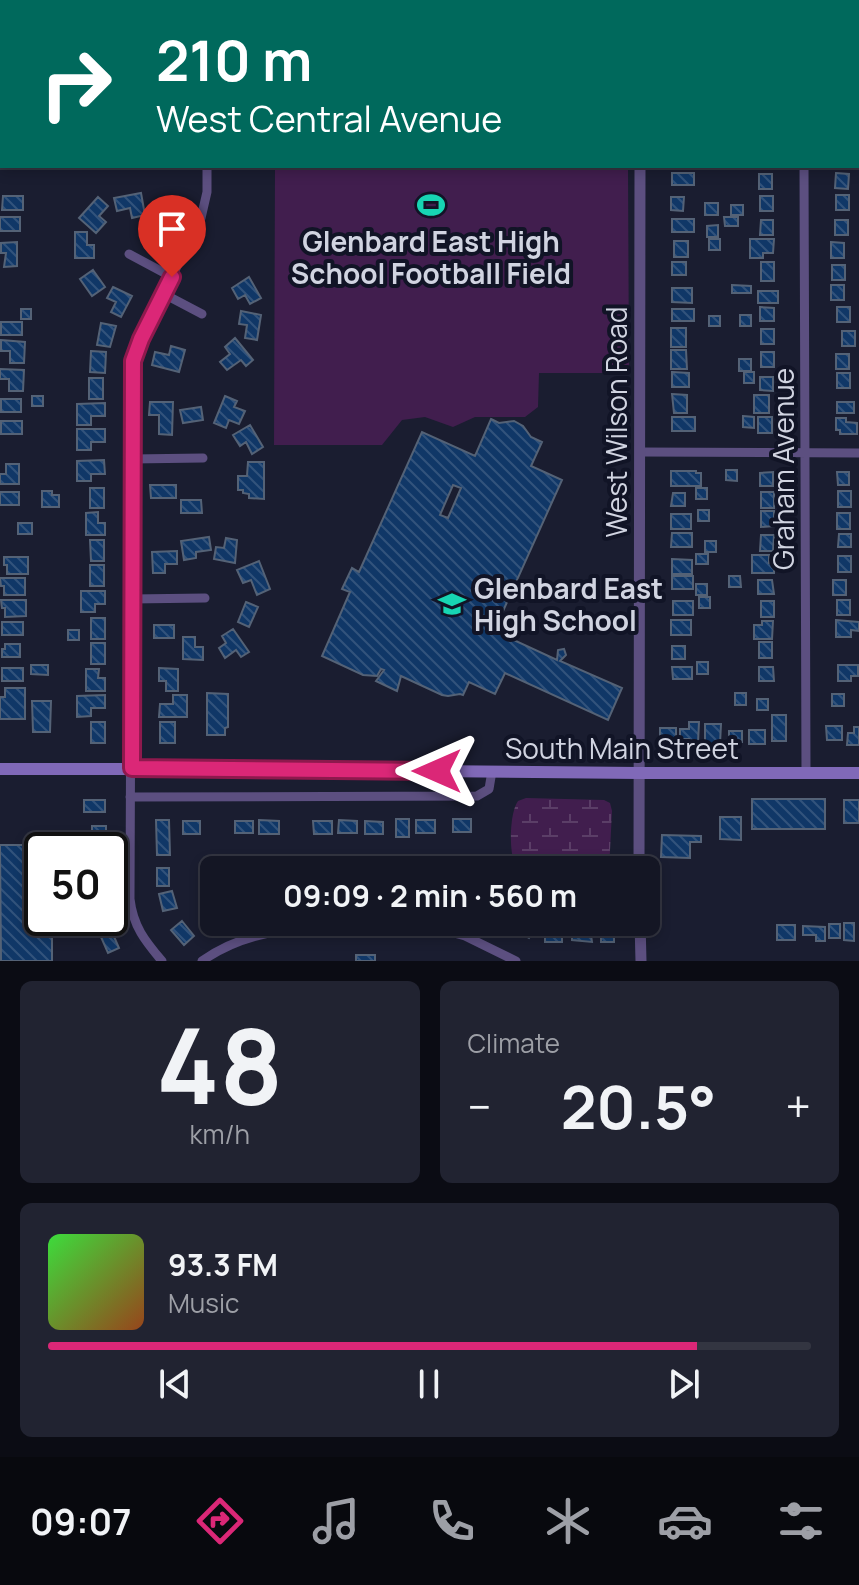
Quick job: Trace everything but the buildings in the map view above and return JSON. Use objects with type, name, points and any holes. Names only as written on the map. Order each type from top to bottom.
[{"type":"main road","name":"South Main Street","points":[[0,769],[859,773]]},
{"type":"street","points":[[162,961],[140,934],[131,911],[133,361],[201,218],[207,192],[207,168]]},
{"type":"street","name":"West Wilson Road","points":[[639,856],[640,168]]},
{"type":"street","name":"Graham Avenue","points":[[804,168],[806,773]]},
{"type":"street","points":[[129,254],[172,277]]},
{"type":"street","points":[[164,294],[202,314]]},
{"type":"street","points":[[640,452],[859,453]]},
{"type":"street","points":[[132,459],[203,458]]},
{"type":"street","points":[[132,599],[205,598]]},
{"type":"street","points":[[130,797],[477,796],[489,789],[492,771]]},
{"type":"street","points":[[202,961],[223,948],[257,935],[281,930],[316,929],[447,931],[465,936],[516,961]]},
{"type":"street","points":[[640,936],[641,961]]},
{"type":"green space","points":[[275,168],[628,168],[629,373],[539,373],[538,407],[525,417],[475,417],[453,427],[425,417],[402,420],[382,445],[274,445]]},
{"type":"green space","points":[[526,798],[604,800],[610,803],[610,856],[513,856],[511,825],[518,801]]},
{"type":"place","name":"Glenbard East High School Football Field","points":[[431,205]]},
{"type":"place","name":"Glenbard East High School","points":[[452,604]]},
{"type":"route","points":[[172,277],[133,361],[132,768],[437,771]]}]
